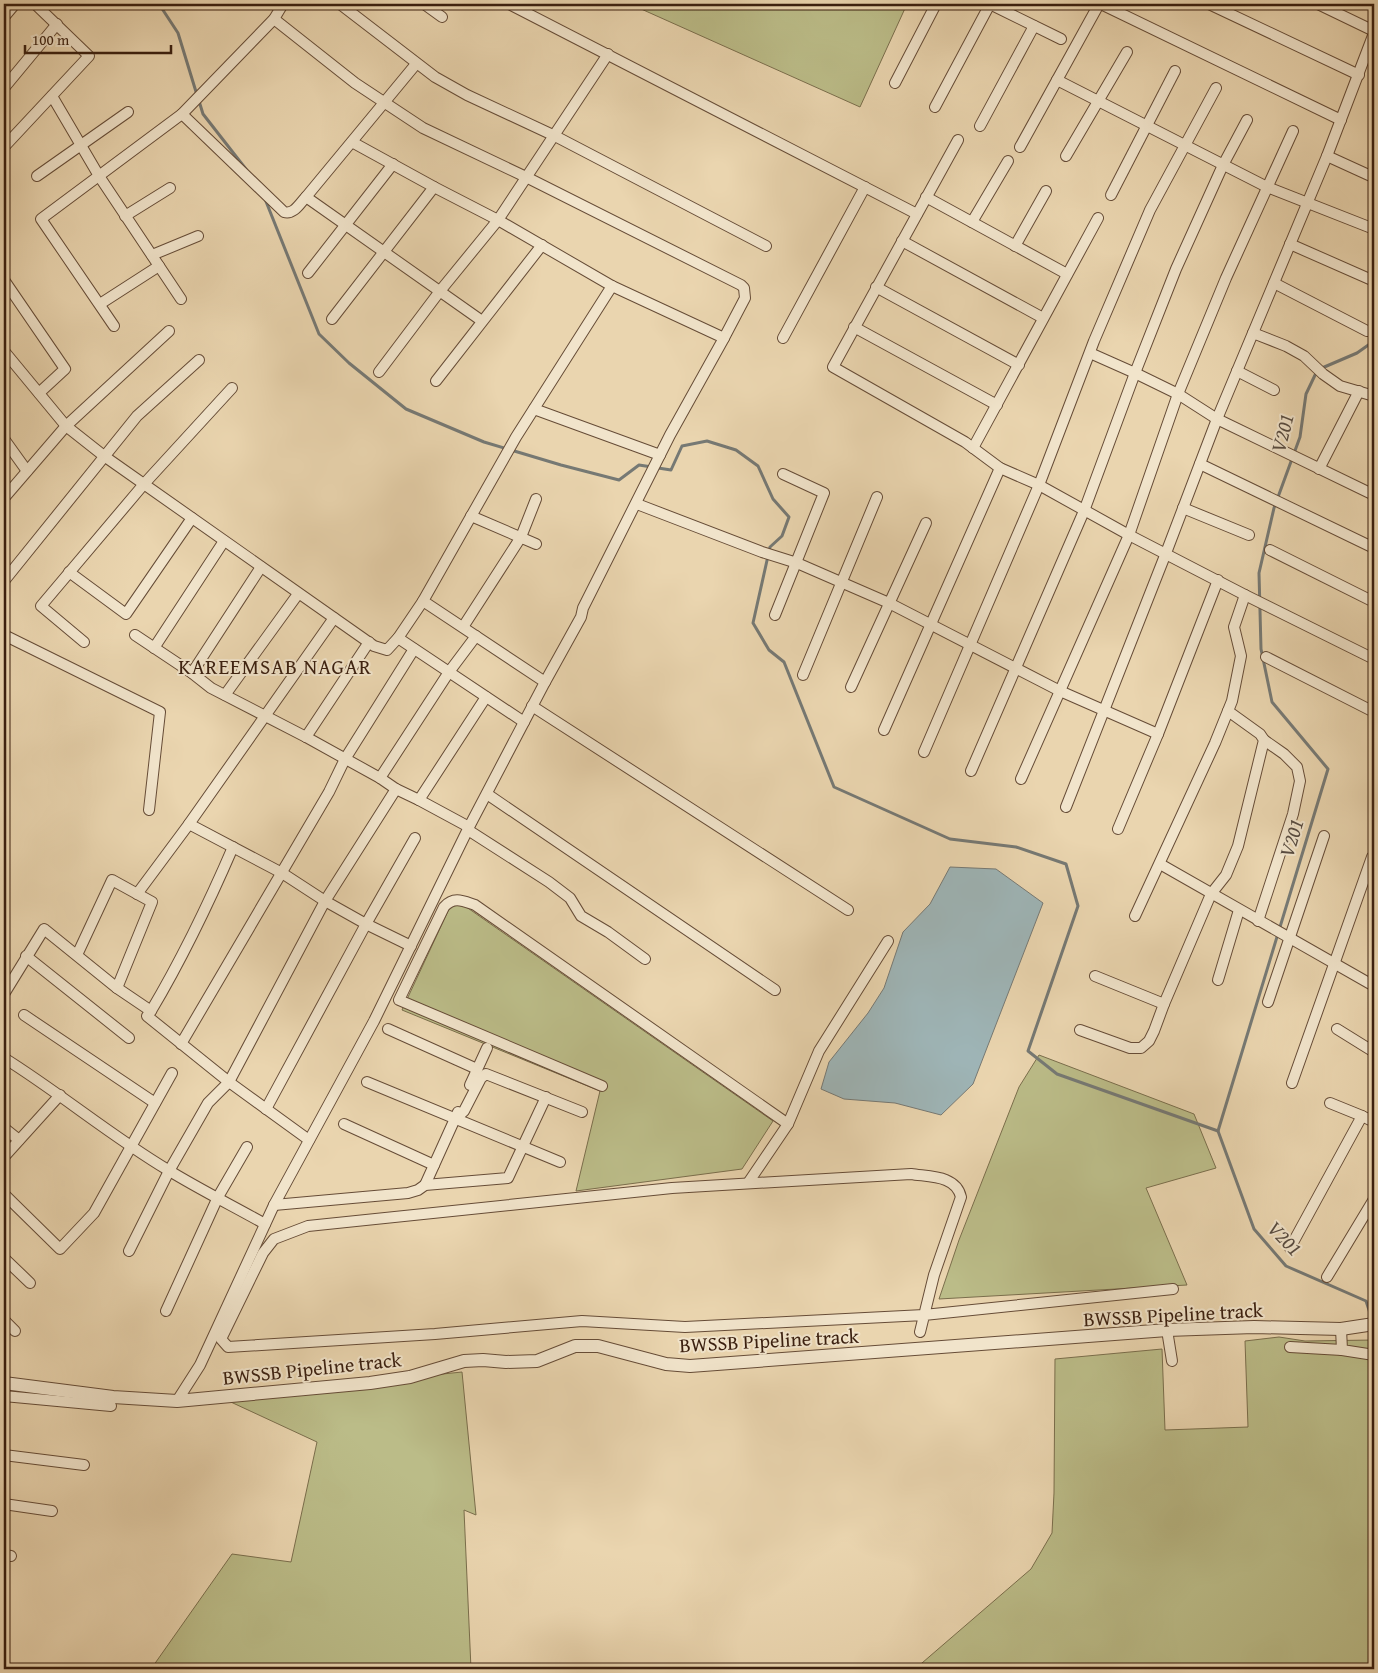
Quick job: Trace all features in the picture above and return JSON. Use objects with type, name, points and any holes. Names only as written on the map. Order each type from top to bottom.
[{"type":"street","points":[[4,17],[15,4]]},
{"type":"street","points":[[4,147],[90,56],[36,4]]},
{"type":"street","points":[[114,326],[40,219],[182,114],[274,19],[283,4]]},
{"type":"street","points":[[340,4],[435,77],[468,95],[555,136],[766,246]]},
{"type":"street","points":[[424,4],[442,17]]},
{"type":"street","points":[[509,4],[917,214]]},
{"type":"street","points":[[894,83],[936,4]]},
{"type":"street","points":[[935,107],[990,4],[1061,39]]},
{"type":"street","points":[[1020,147],[1100,4],[1342,120]]},
{"type":"street","points":[[1209,4],[1359,75]]},
{"type":"street","points":[[1066,807],[1217,419],[1342,120],[1374,32],[1340,9],[1318,4]]},
{"type":"street","points":[[177,1400],[200,1365],[274,1204],[374,1021],[532,706],[581,617],[659,458],[745,298],[744,288],[741,285],[526,177],[432,133],[384,103],[274,19]]},
{"type":"street","points":[[4,88],[57,24]]},
{"type":"street","points":[[980,126],[1034,26]]},
{"type":"street","points":[[1066,156],[1127,52]]},
{"type":"street","points":[[379,372],[440,291],[498,220],[608,54]]},
{"type":"street","points":[[182,114],[256,187],[284,212],[288,213],[293,211],[306,197],[416,64]]},
{"type":"street","points":[[1111,195],[1175,71]]},
{"type":"street","points":[[1057,80],[1267,187],[1374,229]]},
{"type":"street","points":[[924,752],[1039,485],[1090,354],[1150,210],[1216,88]]},
{"type":"street","points":[[52,96],[99,176],[181,300]]},
{"type":"street","points":[[37,176],[128,112]]},
{"type":"street","points":[[971,771],[1084,511],[1176,269],[1223,165],[1247,120]]},
{"type":"street","points":[[1022,779],[1129,535],[1178,394],[1226,278],[1294,131]]},
{"type":"street","points":[[958,140],[833,367],[973,448],[1000,468],[1039,485],[1129,535],[1374,659]]},
{"type":"street","points":[[352,142],[498,220],[612,286],[724,338]]},
{"type":"street","points":[[1327,156],[1373,177]]},
{"type":"street","points":[[972,222],[1008,161]]},
{"type":"street","points":[[308,273],[393,164]]},
{"type":"street","points":[[332,319],[434,187]]},
{"type":"street","points":[[783,338],[865,187]]},
{"type":"street","points":[[125,216],[170,188]]},
{"type":"street","points":[[1015,246],[1046,191]]},
{"type":"street","points":[[306,197],[482,321]]},
{"type":"street","points":[[926,197],[1067,274]]},
{"type":"street","points":[[973,448],[1098,218]]},
{"type":"street","points":[[152,256],[198,236]]},
{"type":"street","points":[[902,241],[1043,318]]},
{"type":"street","points":[[1290,244],[1374,281]]},
{"type":"street","points":[[436,381],[542,245]]},
{"type":"street","points":[[100,304],[159,266]]},
{"type":"street","points":[[4,280],[65,369],[39,394]]},
{"type":"street","points":[[1274,283],[1367,331]]},
{"type":"street","points":[[4,351],[66,426],[104,456],[368,642],[387,650],[398,638],[423,601],[512,444],[612,286]]},
{"type":"street","points":[[876,287],[1019,365]]},
{"type":"street","points":[[854,327],[996,405]]},
{"type":"street","points":[[4,498],[66,426],[169,331]]},
{"type":"street","points":[[1253,333],[1286,346],[1304,356],[1323,374],[1340,386],[1374,396]]},
{"type":"street","points":[[1090,354],[1136,373],[1178,394],[1217,419],[1374,495]]},
{"type":"street","points":[[4,581],[137,416],[199,360]]},
{"type":"street","points":[[1237,371],[1274,390]]},
{"type":"street","points":[[84,642],[41,606],[144,484],[232,388]]},
{"type":"street","points":[[1320,469],[1359,391]]},
{"type":"street","points":[[534,409],[659,458]]},
{"type":"street","points":[[4,439],[28,470]]},
{"type":"street","points":[[1200,464],[1374,548]]},
{"type":"street","points":[[884,730],[1000,468]]},
{"type":"street","points":[[775,615],[824,493],[783,474]]},
{"type":"street","points":[[803,675],[877,497]]},
{"type":"street","points":[[463,627],[521,537],[536,499]]},
{"type":"street","points":[[637,504],[762,552],[797,563],[889,603],[972,644],[1060,691],[1158,734]]},
{"type":"street","points":[[1183,508],[1248,535]]},
{"type":"street","points":[[471,516],[536,544]]},
{"type":"street","points":[[69,572],[126,614],[192,518]]},
{"type":"street","points":[[851,687],[926,523]]},
{"type":"street","points":[[154,648],[224,541]]},
{"type":"street","points":[[1270,550],[1374,602]]},
{"type":"street","points":[[192,673],[261,567]]},
{"type":"street","points":[[1118,829],[1158,734],[1218,580]]},
{"type":"street","points":[[225,695],[298,594]]},
{"type":"street","points":[[1135,916],[1215,744],[1232,701],[1241,656],[1234,627],[1245,595]]},
{"type":"street","points":[[423,601],[545,682]]},
{"type":"street","points":[[137,894],[189,824],[334,618]]},
{"type":"street","points":[[4,635],[160,712],[149,810]]},
{"type":"street","points":[[135,635],[211,688],[306,737],[469,829],[495,849],[549,882],[570,898],[581,916],[608,932],[645,959]]},
{"type":"street","points":[[380,778],[476,636]]},
{"type":"street","points":[[398,638],[524,722]]},
{"type":"street","points":[[306,737],[368,642]]},
{"type":"street","points":[[181,1044],[329,792],[346,759],[414,649]]},
{"type":"street","points":[[1266,657],[1374,712]]},
{"type":"street","points":[[419,800],[486,697]]},
{"type":"street","points":[[532,706],[848,910]]},
{"type":"street","points":[[1228,711],[1284,754],[1297,767],[1300,781],[1293,814],[1258,921]]},
{"type":"street","points":[[1080,1030],[1130,1048],[1141,1048],[1148,1041],[1154,1031],[1211,894],[1226,875],[1238,846],[1264,740]]},
{"type":"street","points":[[129,1251],[169,1171],[208,1103],[229,1082],[325,901],[396,789]]},
{"type":"street","points":[[487,794],[775,990]]},
{"type":"street","points":[[189,824],[282,873],[325,901],[366,924],[411,946]]},
{"type":"street","points":[[1268,1002],[1324,836]]},
{"type":"street","points":[[266,1109],[366,924],[415,838]]},
{"type":"street","points":[[233,847],[201,920],[148,1016],[229,1082],[309,1140]]},
{"type":"street","points":[[1292,1083],[1374,855]]},
{"type":"street","points":[[1160,864],[1374,986]]},
{"type":"street","points":[[77,955],[112,880],[152,902],[117,988]]},
{"type":"street","points":[[602,1086],[399,1000],[444,907],[449,902],[455,900],[463,901],[474,906],[788,1124]]},
{"type":"street","points":[[1218,980],[1239,910]]},
{"type":"street","points":[[4,994],[44,929],[117,988],[151,1011]]},
{"type":"street","points":[[748,1183],[788,1124],[820,1051],[888,941]]},
{"type":"street","points":[[26,956],[129,1038]]},
{"type":"street","points":[[1095,976],[1164,1004]]},
{"type":"street","points":[[24,1015],[155,1103]]},
{"type":"street","points":[[388,1029],[477,1069]]},
{"type":"street","points":[[1337,1030],[1374,1052]]},
{"type":"street","points":[[274,1204],[408,1193],[418,1190],[425,1185],[487,1048]]},
{"type":"street","points":[[4,1058],[169,1171],[264,1224]]},
{"type":"street","points":[[4,1194],[60,1249],[94,1213],[172,1073]]},
{"type":"street","points":[[455,1119],[464,1111],[481,1078],[486,1074],[582,1112]]},
{"type":"street","points":[[367,1082],[560,1162]]},
{"type":"street","points":[[4,1157],[60,1095]]},
{"type":"street","points":[[425,1185],[508,1178],[546,1097]]},
{"type":"street","points":[[1330,1103],[1374,1122]]},
{"type":"street","points":[[1290,1248],[1362,1116]]},
{"type":"street","points":[[344,1124],[434,1166]]},
{"type":"street","points":[[4,1128],[19,1140]]},
{"type":"street","points":[[166,1310],[218,1198],[247,1147]]},
{"type":"street","points":[[920,1332],[924,1315],[934,1275],[961,1196],[959,1189],[953,1183],[937,1178],[911,1174],[672,1188],[308,1226],[274,1239],[264,1253],[221,1339],[228,1347],[435,1334],[582,1321],[685,1327],[924,1315],[1173,1289]]},
{"type":"street","points":[[1327,1277],[1374,1199]]},
{"type":"street","points":[[4,1258],[30,1283]]},
{"type":"street","points":[[4,1320],[15,1331]]},
{"type":"street","name":"BWSSB Pipeline track","points":[[4,1383],[113,1397],[177,1400],[396,1380],[456,1363],[474,1360],[536,1361],[560,1351],[582,1345],[598,1346],[666,1364],[690,1366],[1167,1330],[1254,1327],[1341,1329],[1370,1325]]},
{"type":"street","points":[[1341,1329],[1342,1350]]},
{"type":"street","points":[[1167,1330],[1172,1362]]},
{"type":"street","points":[[1290,1347],[1374,1354]]},
{"type":"street","points":[[4,1396],[111,1406]]},
{"type":"street","points":[[4,1455],[84,1465]]},
{"type":"street","points":[[4,1504],[52,1511]]},
{"type":"green space","points":[[630,4],[907,4],[860,107]]},
{"type":"green space","points":[[462,904],[773,1121],[742,1169],[576,1191],[600,1091],[402,1010],[450,907]]},
{"type":"green space","points":[[1039,1055],[1194,1114],[1216,1168],[1146,1188],[1187,1285],[939,1299],[959,1240],[1019,1087]]},
{"type":"green space","points":[[1279,1337],[1305,1341],[1374,1340],[1374,1669],[915,1669],[1031,1569],[1052,1533],[1055,1359],[1162,1349],[1165,1430],[1248,1427],[1245,1341]]},
{"type":"green space","points":[[462,1372],[476,1515],[464,1510],[471,1669],[151,1669],[232,1554],[291,1562],[317,1442],[220,1397]]},
{"type":"water","points":[[950,867],[996,869],[1043,903],[973,1084],[941,1115],[895,1103],[844,1099],[821,1089],[829,1062],[868,1013],[884,988],[903,932],[930,904]]},
{"type":"waterway","points":[[159,4],[178,33],[197,95]]},
{"type":"waterway","points":[[199,101],[203,114],[249,173]]},
{"type":"waterway","points":[[265,199],[319,334],[349,363],[406,409],[484,442],[619,480],[639,465],[671,470],[682,446],[707,441],[736,450],[758,466],[773,499],[789,517],[782,536],[770,547],[753,623],[769,650],[784,662],[834,787],[950,839],[1016,847],[1066,864],[1078,906],[1028,1051],[1057,1074],[1218,1131]]},
{"type":"waterway","name":"V201","points":[[1322,368],[1357,353],[1374,341]]},
{"type":"waterway","name":"V201","points":[[1317,371],[1306,394],[1300,437],[1274,508],[1259,573],[1261,649],[1272,702],[1328,769],[1218,1131],[1254,1229],[1286,1266],[1366,1301],[1373,1322]]},
{"type":"district","name":"KAREEMSAB NAGAR","points":[[275,666]]}]
